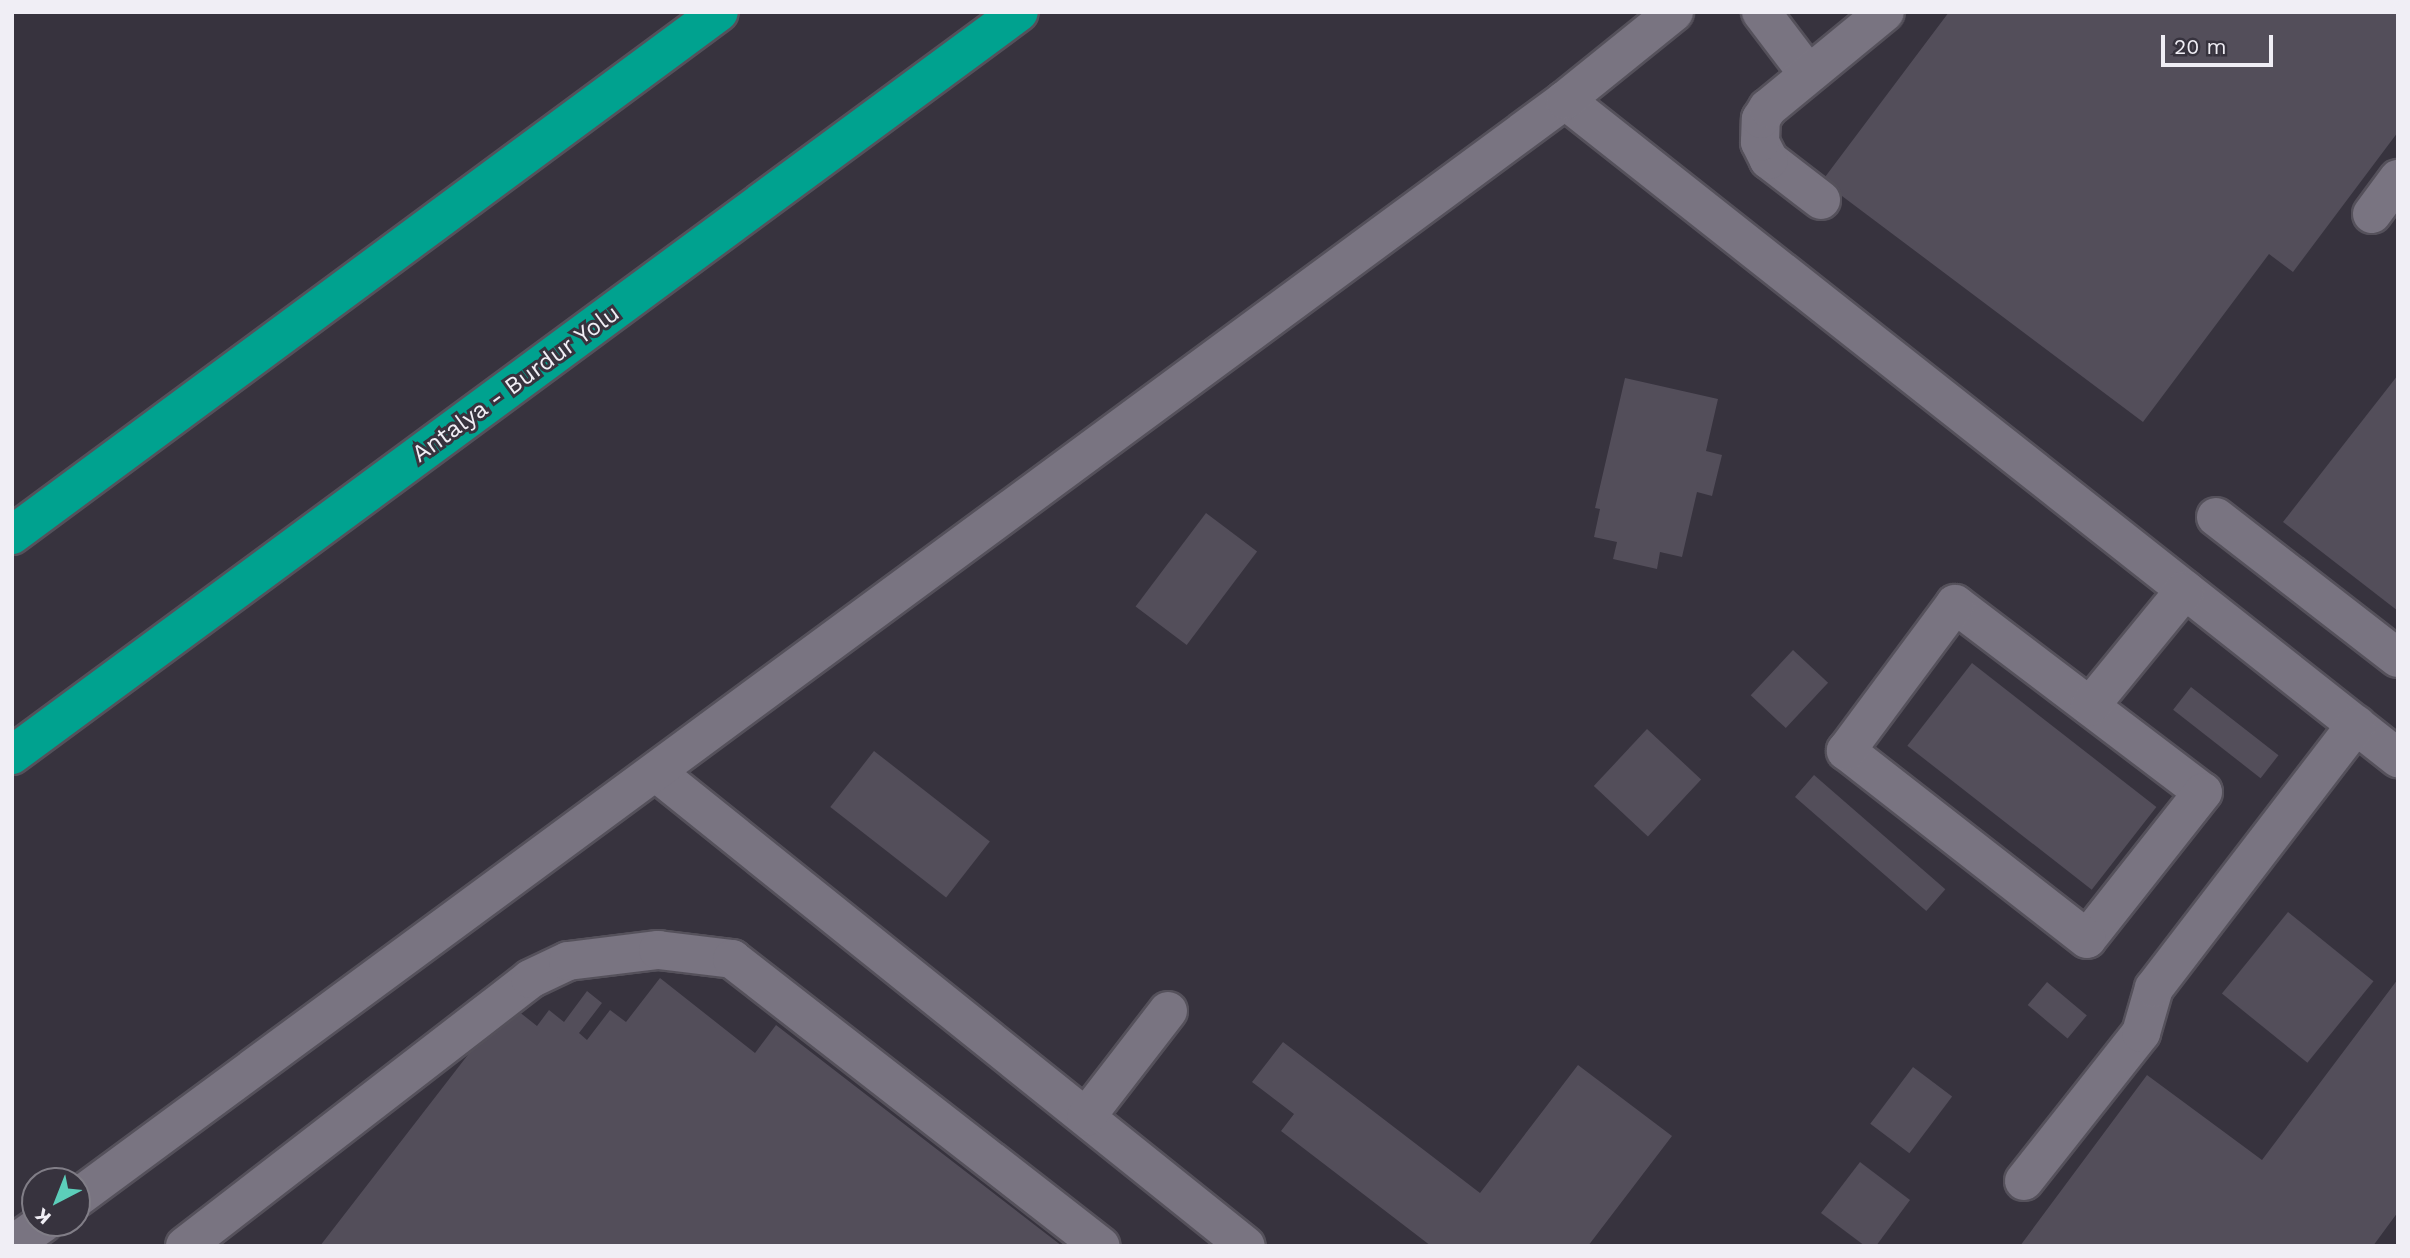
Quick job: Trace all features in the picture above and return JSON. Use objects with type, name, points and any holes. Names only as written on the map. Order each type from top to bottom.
[{"type":"highway","name":"Antalya - Burdur Yolu","points":[[12,755],[1019,12]]},
{"type":"highway","points":[[949,66],[1028,12]]},
{"type":"highway","points":[[12,535],[716,14]]},
{"type":"lane","points":[[91,1188],[657,773],[1565,100],[1674,12]]},
{"type":"lane","points":[[1760,12],[1808,74]]},
{"type":"lane","points":[[1821,200],[1769,160],[1758,131],[1768,108],[1885,12]]},
{"type":"lane","points":[[1565,100],[2398,758]]},
{"type":"lane","points":[[2372,214],[2398,179]]},
{"type":"lane","points":[[2216,517],[2398,658]]},
{"type":"lane","points":[[2091,706],[2185,590]]},
{"type":"lane","points":[[1955,604],[2091,706],[2203,792],[2087,939],[1846,751],[1955,604]]},
{"type":"lane","points":[[2024,1181],[2140,1033],[2154,988],[2356,725]]},
{"type":"lane","points":[[657,773],[1247,1246]]},
{"type":"lane","points":[[186,1246],[530,979],[568,961],[658,950],[733,959],[1101,1246]]},
{"type":"lane","points":[[1086,1117],[1168,1011]]},
{"type":"building","points":[[1949,12],[2398,12],[2398,132],[2293,272],[2269,254],[2143,422],[1822,181]]},
{"type":"building","points":[[2398,375],[2398,611],[2283,522]]},
{"type":"building","points":[[1625,378],[1718,399],[1706,451],[1722,455],[1712,496],[1697,492],[1682,557],[1660,552],[1657,569],[1613,559],[1617,542],[1594,537],[1600,509],[1595,508]]},
{"type":"building","points":[[1206,513],[1257,552],[1187,645],[1136,606]]},
{"type":"building","points":[[1793,650],[1828,683],[1786,728],[1751,695]]},
{"type":"building","points":[[1972,663],[2156,807],[2092,890],[1907,746]]},
{"type":"building","points":[[2191,687],[2278,755],[2261,778],[2173,710]]},
{"type":"building","points":[[1647,729],[1701,779],[1648,837],[1594,786]]},
{"type":"building","points":[[874,751],[990,842],[946,897],[830,807]]},
{"type":"building","points":[[1814,775],[1945,889],[1926,911],[1795,797]]},
{"type":"building","points":[[2288,912],[2373,981],[2307,1063],[2222,994]]},
{"type":"building","points":[[660,978],[755,1053],[776,1025],[1062,1246],[320,1246],[508,1003],[537,1026],[549,1010],[564,1022],[587,991],[602,1003],[579,1033],[587,1040],[610,1010],[626,1022]]},
{"type":"building","points":[[2398,979],[2398,1212],[2373,1246],[2020,1246],[2147,1075],[2262,1160]]},
{"type":"building","points":[[2047,982],[2087,1015],[2068,1038],[2028,1005]]},
{"type":"building","points":[[1283,1042],[1480,1193],[1578,1065],[1672,1136],[1588,1246],[1431,1246],[1281,1131],[1294,1114],[1252,1082]]},
{"type":"building","points":[[1913,1067],[1952,1096],[1909,1153],[1870,1124]]},
{"type":"building","points":[[1860,1162],[1910,1200],[1876,1246],[1865,1246],[1821,1213]]}]
